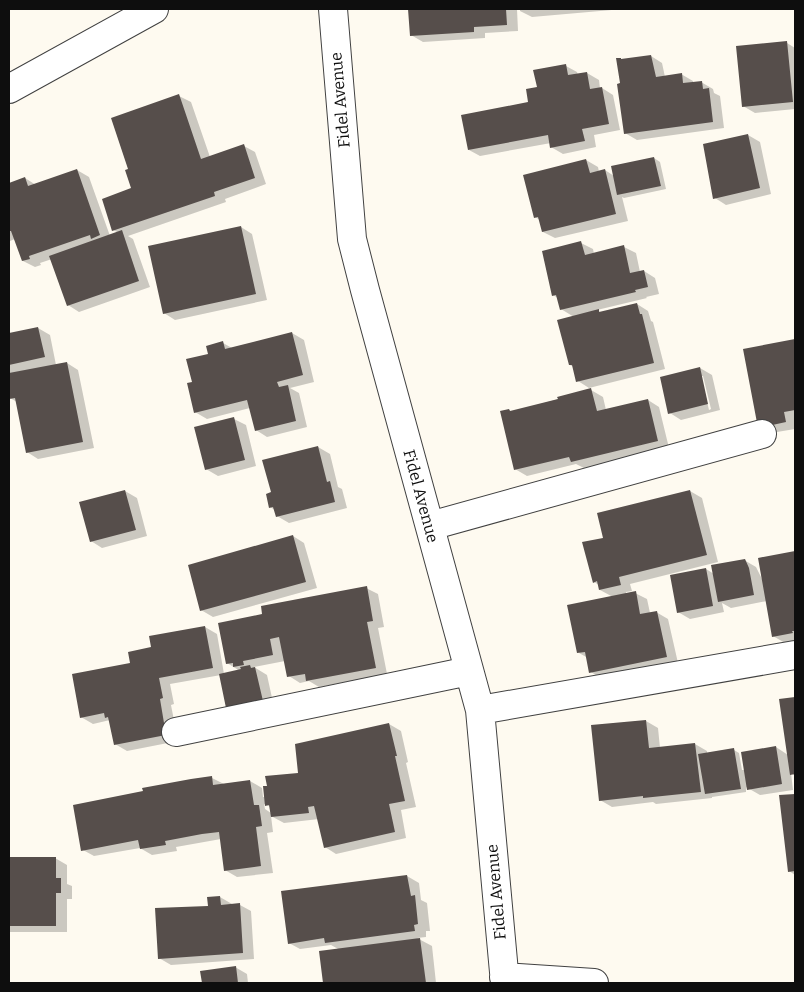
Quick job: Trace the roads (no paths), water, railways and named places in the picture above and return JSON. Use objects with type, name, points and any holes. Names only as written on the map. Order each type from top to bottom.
[{"type":"street","points":[[9,89],[154,9]]},
{"type":"street","name":"Fidel Avenue","points":[[333,9],[352,239],[480,710],[504,980]]},
{"type":"street","points":[[430,526],[762,434]]},
{"type":"street","points":[[480,710],[795,655]]},
{"type":"street","points":[[176,732],[469,672]]},
{"type":"street","points":[[504,980],[594,983]]}]
